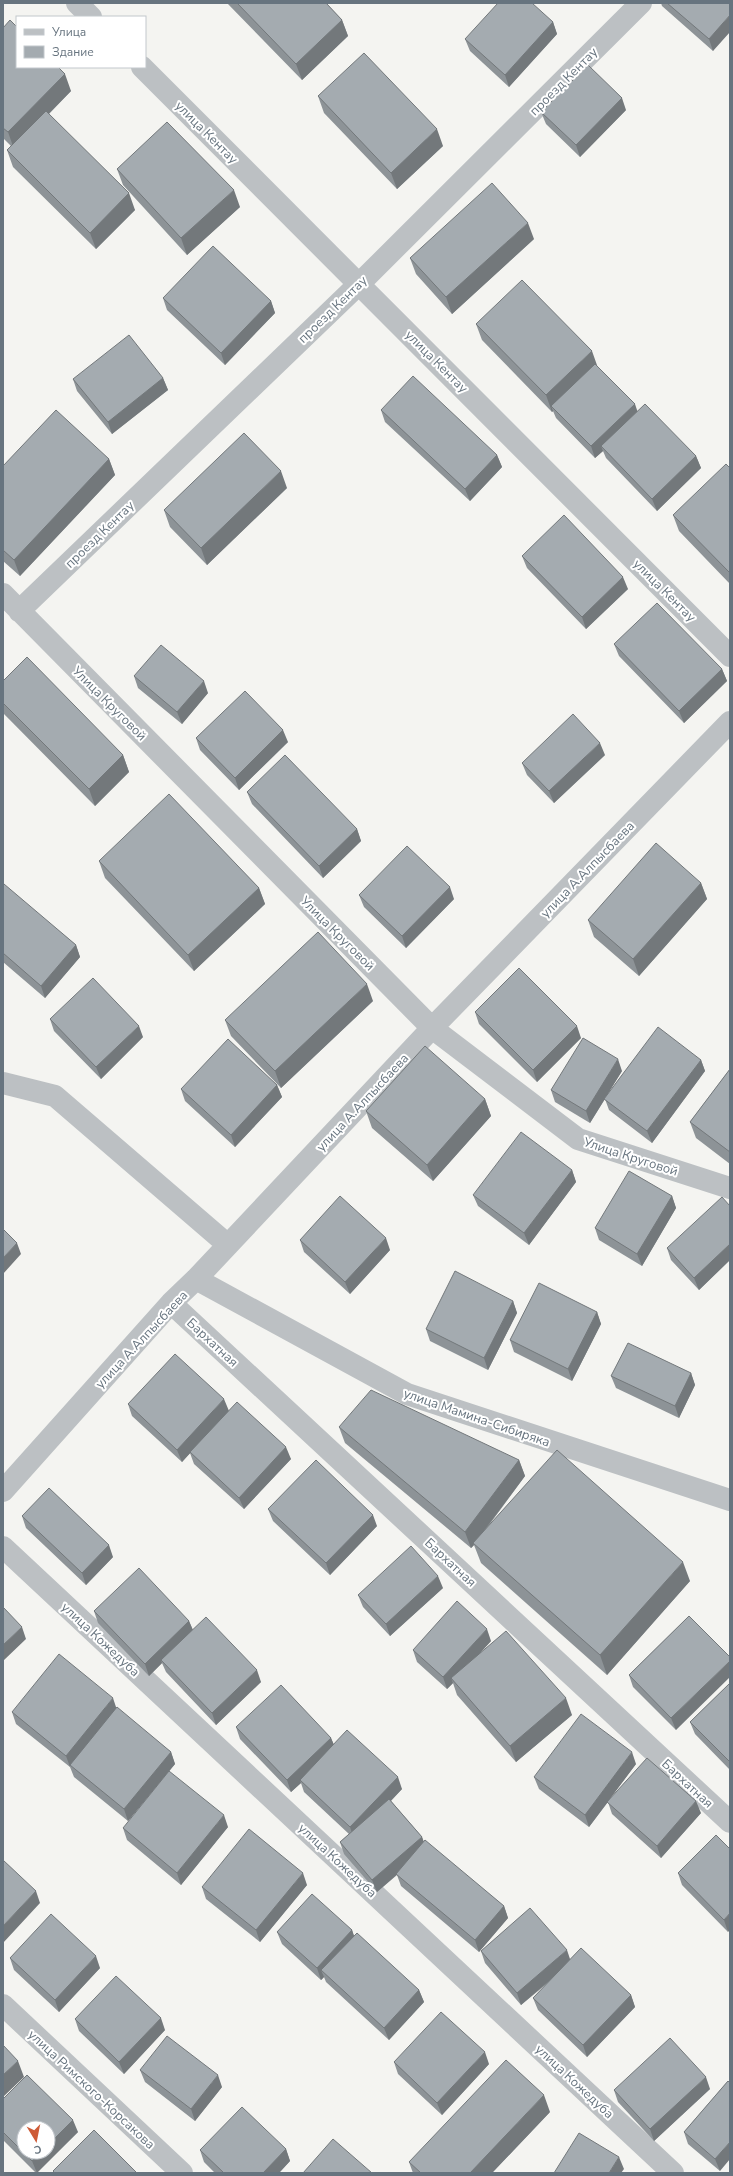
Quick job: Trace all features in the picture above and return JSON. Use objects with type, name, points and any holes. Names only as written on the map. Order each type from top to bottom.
[{"type":"street","points":[[77,3],[90,16]]},
{"type":"street","name":"проезд Кентау","points":[[19,611],[360,283],[641,3]]},
{"type":"street","name":"улица Кентау","points":[[143,68],[360,283],[730,656]]},
{"type":"street","name":"Улица Круговой","points":[[3,594],[432,1028],[578,1139],[730,1188]]},
{"type":"street","name":"улица А.Алпысбаева","points":[[3,1491],[171,1303],[196,1280],[228,1244],[432,1028],[730,722]]},
{"type":"street","points":[[3,1083],[55,1096],[228,1244]]},
{"type":"street","name":"улица Мамина-Сибиряка","points":[[196,1280],[407,1394],[730,1500]]},
{"type":"street","name":"Бархатная","points":[[171,1303],[730,1822]]},
{"type":"street","name":"улица Кожедуба","points":[[3,1547],[673,2173]]},
{"type":"street","name":"улица Римского-Корсакова","points":[[3,2005],[182,2173]]},
{"type":"building","points":[[237,3],[326,3],[342,20],[296,64]]},
{"type":"building","points":[[498,3],[532,3],[553,22],[505,75],[465,39]]},
{"type":"building","points":[[667,3],[730,3],[730,15],[709,39]]},
{"type":"building","points":[[10,20],[16,26],[16,68],[59,68],[65,74],[8,132],[3,128],[3,28]]},
{"type":"building","points":[[364,53],[437,129],[391,173],[318,96]]},
{"type":"building","points":[[588,65],[622,98],[576,145],[541,112]]},
{"type":"building","points":[[46,111],[129,193],[90,233],[7,150]]},
{"type":"building","points":[[167,122],[234,190],[181,238],[117,169]]},
{"type":"building","points":[[492,183],[528,223],[446,297],[410,258]]},
{"type":"building","points":[[213,246],[271,301],[221,353],[163,298]]},
{"type":"building","points":[[522,280],[592,351],[546,395],[476,324]]},
{"type":"building","points":[[129,335],[163,378],[108,422],[73,379]]},
{"type":"building","points":[[595,364],[635,404],[591,446],[551,406]]},
{"type":"building","points":[[413,376],[497,455],[465,489],[381,410]]},
{"type":"building","points":[[645,404],[696,456],[652,499],[601,446]]},
{"type":"building","points":[[56,410],[109,459],[14,560],[3,550],[3,466]]},
{"type":"building","points":[[244,433],[281,471],[201,548],[164,510]]},
{"type":"building","points":[[726,464],[730,468],[730,573],[673,515]]},
{"type":"building","points":[[564,515],[623,577],[582,617],[522,556]]},
{"type":"building","points":[[657,603],[722,669],[679,711],[614,644]]},
{"type":"building","points":[[161,645],[204,681],[177,712],[134,676]]},
{"type":"building","points":[[27,657],[123,755],[89,789],[3,703],[3,681]]},
{"type":"building","points":[[245,691],[283,730],[235,778],[196,738]]},
{"type":"building","points":[[573,714],[600,743],[549,791],[522,763]]},
{"type":"building","points":[[285,755],[357,829],[319,866],[247,792]]},
{"type":"building","points":[[169,794],[259,888],[188,955],[99,861]]},
{"type":"building","points":[[656,843],[701,883],[633,959],[588,920]]},
{"type":"building","points":[[407,846],[450,887],[402,936],[359,895]]},
{"type":"building","points":[[4,884],[76,945],[41,986],[3,953]]},
{"type":"building","points":[[318,932],[367,984],[275,1071],[225,1020]]},
{"type":"building","points":[[519,968],[577,1026],[533,1070],[475,1012]]},
{"type":"building","points":[[93,978],[139,1026],[96,1067],[50,1019]]},
{"type":"building","points":[[658,1027],[701,1060],[647,1131],[604,1099]]},
{"type":"building","points":[[583,1038],[618,1059],[586,1111],[551,1090]]},
{"type":"building","points":[[228,1039],[277,1085],[231,1135],[181,1089]]},
{"type":"building","points":[[425,1046],[485,1099],[427,1165],[366,1111]]},
{"type":"building","points":[[730,1069],[730,1152],[690,1122]]},
{"type":"building","points":[[521,1132],[572,1170],[524,1233],[473,1195]]},
{"type":"building","points":[[629,1171],[672,1196],[637,1254],[595,1228]]},
{"type":"building","points":[[340,1196],[386,1238],[345,1282],[300,1240]]},
{"type":"building","points":[[722,1197],[730,1206],[730,1244],[694,1278],[667,1248]]},
{"type":"building","points":[[3,1229],[17,1243],[3,1258]]},
{"type":"building","points":[[455,1271],[513,1301],[484,1358],[426,1329]]},
{"type":"building","points":[[539,1283],[597,1312],[568,1369],[510,1340]]},
{"type":"building","points":[[628,1343],[691,1373],[675,1406],[611,1376]]},
{"type":"building","points":[[175,1354],[224,1399],[177,1450],[128,1404]]},
{"type":"building","points":[[371,1390],[519,1460],[465,1532],[339,1427]]},
{"type":"building","points":[[237,1402],[286,1447],[239,1498],[190,1452]]},
{"type":"building","points":[[557,1450],[683,1562],[600,1655],[473,1543]]},
{"type":"building","points":[[316,1460],[373,1515],[326,1563],[268,1509]]},
{"type":"building","points":[[49,1488],[109,1545],[82,1573],[22,1516]]},
{"type":"building","points":[[411,1546],[438,1576],[386,1624],[358,1595]]},
{"type":"building","points":[[139,1568],[189,1621],[145,1664],[94,1611]]},
{"type":"building","points":[[457,1601],[487,1629],[443,1677],[413,1650]]},
{"type":"building","points":[[3,1607],[22,1627],[3,1645]]},
{"type":"building","points":[[689,1616],[730,1657],[730,1661],[671,1718],[629,1675]]},
{"type":"building","points":[[206,1617],[257,1670],[212,1713],[161,1660]]},
{"type":"building","points":[[506,1631],[566,1698],[510,1746],[451,1678]]},
{"type":"building","points":[[59,1654],[113,1698],[66,1756],[12,1712]]},
{"type":"building","points":[[730,1683],[730,1762],[690,1722]]},
{"type":"building","points":[[281,1685],[331,1738],[287,1780],[236,1727]]},
{"type":"building","points":[[117,1707],[171,1752],[124,1809],[70,1765]]},
{"type":"building","points":[[581,1714],[632,1752],[585,1815],[534,1777]]},
{"type":"building","points":[[347,1730],[398,1777],[350,1827],[300,1780]]},
{"type":"building","points":[[647,1758],[696,1801],[657,1846],[607,1802]]},
{"type":"building","points":[[169,1771],[224,1815],[177,1873],[123,1828]]},
{"type":"building","points":[[389,1799],[422,1837],[372,1880],[340,1842]]},
{"type":"building","points":[[249,1829],[303,1873],[256,1930],[202,1887]]},
{"type":"building","points":[[716,1835],[730,1849],[730,1913],[724,1920],[678,1873]]},
{"type":"building","points":[[425,1840],[504,1906],[475,1940],[396,1874]]},
{"type":"building","points":[[3,1860],[36,1891],[3,1926]]},
{"type":"building","points":[[312,1894],[352,1930],[317,1968],[277,1932]]},
{"type":"building","points":[[530,1908],[567,1950],[517,1993],[481,1951]]},
{"type":"building","points":[[51,1914],[96,1956],[55,2000],[10,1958]]},
{"type":"building","points":[[357,1933],[419,1990],[384,2028],[321,1970]]},
{"type":"building","points":[[581,1948],[631,1995],[583,2045],[533,1998]]},
{"type":"building","points":[[116,1976],[161,2018],[119,2062],[75,2019]]},
{"type":"building","points":[[441,2012],[485,2052],[437,2103],[394,2062]]},
{"type":"building","points":[[167,2036],[218,2075],[191,2109],[140,2070]]},
{"type":"building","points":[[670,2038],[706,2077],[650,2129],[614,2090]]},
{"type":"building","points":[[3,2045],[18,2061],[3,2075]]},
{"type":"building","points":[[506,2060],[544,2095],[470,2173],[421,2173],[409,2162]]},
{"type":"building","points":[[27,2075],[73,2120],[56,2137],[56,2120],[16,2120],[16,2145],[3,2132],[3,2099]]},
{"type":"building","points":[[728,2081],[730,2083],[730,2142],[715,2159],[684,2132]]},
{"type":"building","points":[[242,2107],[286,2149],[263,2173],[224,2173],[200,2150]]},
{"type":"building","points":[[94,2130],[137,2173],[55,2173],[53,2171]]},
{"type":"building","points":[[579,2133],[619,2157],[609,2173],[554,2173]]},
{"type":"building","points":[[333,2139],[372,2173],[303,2173]]}]
